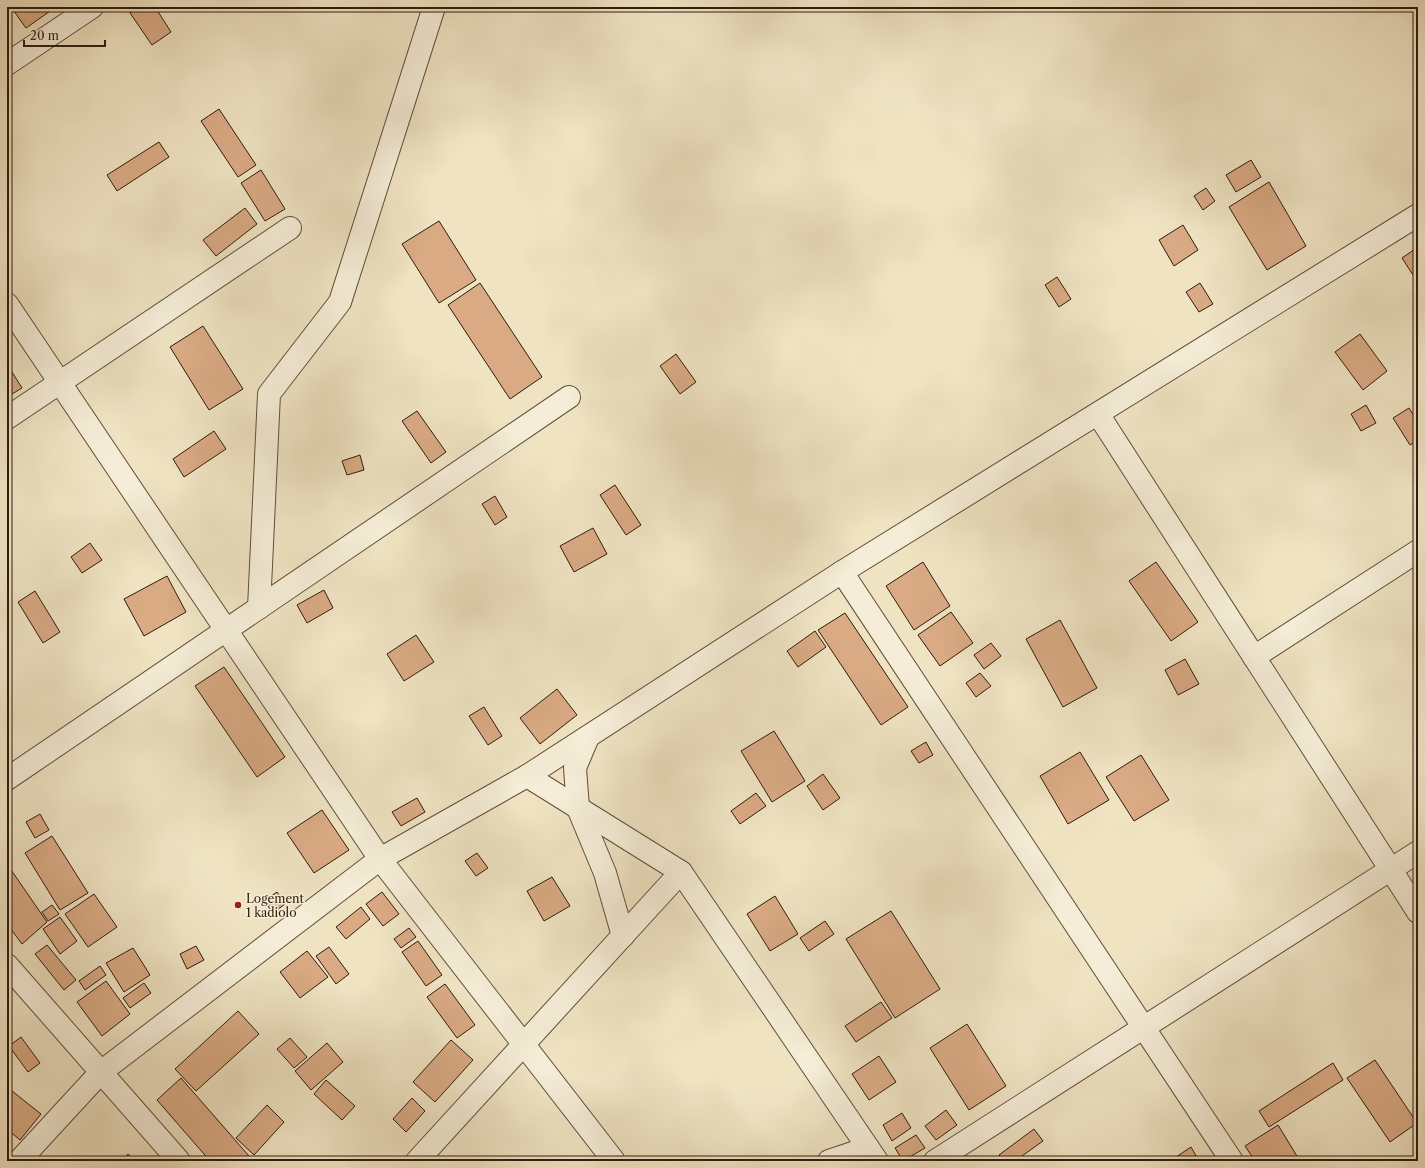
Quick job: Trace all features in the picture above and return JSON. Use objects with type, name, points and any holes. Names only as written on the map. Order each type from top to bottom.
[{"type":"street","points":[[7,64],[92,7]]},
{"type":"street","points":[[259,608],[269,394],[340,302],[434,7]]},
{"type":"street","points":[[19,1161],[101,1072],[380,859],[527,776],[842,572],[1418,216]]},
{"type":"street","points":[[7,418],[290,228]]},
{"type":"street","points":[[7,304],[380,859],[614,1161]]},
{"type":"street","points":[[7,779],[569,397]]},
{"type":"street","points":[[1098,414],[1418,912]]},
{"type":"street","points":[[1254,657],[1418,551]]},
{"type":"street","points":[[842,572],[1232,1161]]},
{"type":"street","points":[[588,737],[575,768],[578,808],[605,873],[623,936]]},
{"type":"street","points":[[527,776],[681,872],[872,1154],[830,1161]]},
{"type":"street","points":[[935,1161],[1418,852]]},
{"type":"street","points":[[417,1161],[681,872]]},
{"type":"street","points":[[7,965],[179,1161]]},
{"type":"building","points":[[11,7],[56,7],[26,28]]},
{"type":"building","points":[[138,7],[155,7],[171,32],[152,45],[130,13]]},
{"type":"building","points":[[219,109],[256,165],[238,177],[201,121]]},
{"type":"building","points":[[159,142],[169,157],[117,191],[107,175]]},
{"type":"building","points":[[1251,160],[1261,177],[1236,192],[1226,175]]},
{"type":"building","points":[[261,170],[285,209],[265,221],[241,183]]},
{"type":"building","points":[[1269,182],[1306,246],[1267,270],[1229,207]]},
{"type":"building","points":[[1206,188],[1215,201],[1203,210],[1194,196]]},
{"type":"building","points":[[245,208],[257,224],[216,256],[203,240]]},
{"type":"building","points":[[439,221],[476,280],[439,303],[402,244]]},
{"type":"building","points":[[1183,225],[1198,250],[1174,266],[1159,240]]},
{"type":"building","points":[[1418,247],[1418,272],[1413,275],[1402,258]]},
{"type":"building","points":[[1057,277],[1071,299],[1059,307],[1045,285]]},
{"type":"building","points":[[480,283],[542,377],[510,399],[448,305]]},
{"type":"building","points":[[1200,283],[1213,304],[1199,312],[1186,292]]},
{"type":"building","points":[[203,326],[243,389],[209,410],[170,347]]},
{"type":"building","points":[[1360,334],[1387,371],[1363,390],[1335,352]]},
{"type":"building","points":[[676,354],[696,382],[680,394],[660,366]]},
{"type":"building","points":[[7,364],[22,388],[7,397]]},
{"type":"building","points":[[1366,405],[1376,423],[1361,431],[1351,414]]},
{"type":"building","points":[[1409,408],[1418,422],[1418,440],[1410,445],[1393,418]]},
{"type":"building","points":[[417,411],[446,452],[431,463],[402,421]]},
{"type":"building","points":[[214,431],[226,449],[184,477],[173,459]]},
{"type":"building","points":[[360,455],[364,470],[347,475],[342,461]]},
{"type":"building","points":[[615,485],[641,525],[626,535],[600,495]]},
{"type":"building","points":[[495,496],[507,517],[495,525],[482,504]]},
{"type":"building","points":[[593,528],[607,554],[574,572],[560,546]]},
{"type":"building","points":[[90,543],[102,560],[82,573],[71,557]]},
{"type":"building","points":[[923,562],[950,606],[914,630],[886,586]]},
{"type":"building","points":[[1156,562],[1198,622],[1171,641],[1129,581]]},
{"type":"building","points":[[167,576],[186,612],[144,636],[124,599]]},
{"type":"building","points":[[324,590],[333,608],[307,623],[297,605]]},
{"type":"building","points":[[35,591],[60,632],[43,643],[18,602]]},
{"type":"building","points":[[951,612],[973,643],[940,666],[918,635]]},
{"type":"building","points":[[845,613],[908,707],[881,725],[818,630]]},
{"type":"building","points":[[1060,620],[1097,688],[1063,707],[1026,639]]},
{"type":"building","points":[[815,631],[826,647],[798,667],[787,651]]},
{"type":"building","points":[[416,635],[434,662],[404,681],[387,654]]},
{"type":"building","points":[[991,643],[1001,656],[984,669],[974,655]]},
{"type":"building","points":[[1185,659],[1199,684],[1178,695],[1165,670]]},
{"type":"building","points":[[224,667],[285,757],[257,777],[195,686]]},
{"type":"building","points":[[980,673],[991,686],[976,697],[966,683]]},
{"type":"building","points":[[557,689],[577,715],[540,744],[520,718]]},
{"type":"building","points":[[484,707],[502,736],[488,745],[469,716]]},
{"type":"building","points":[[774,731],[805,781],[772,802],[741,751]]},
{"type":"building","points":[[926,742],[933,755],[919,763],[911,751]]},
{"type":"building","points":[[1080,752],[1109,800],[1068,824],[1040,776]]},
{"type":"building","points":[[1141,755],[1169,800],[1134,821],[1106,777]]},
{"type":"building","points":[[823,774],[840,798],[823,810],[807,786]]},
{"type":"building","points":[[756,793],[766,806],[740,824],[731,811]]},
{"type":"building","points":[[417,798],[425,812],[401,826],[392,812]]},
{"type":"building","points":[[322,810],[349,850],[314,873],[287,833]]},
{"type":"building","points":[[40,814],[49,830],[35,838],[26,822]]},
{"type":"building","points":[[52,836],[88,893],[60,910],[25,853]]},
{"type":"building","points":[[477,853],[488,868],[476,876],[465,861]]},
{"type":"building","points":[[7,864],[47,922],[22,944],[7,924]]},
{"type":"building","points":[[552,877],[570,906],[544,921],[527,891]]},
{"type":"building","points":[[277,892],[285,904],[273,913],[264,901]]},
{"type":"building","points":[[382,892],[399,914],[383,926],[366,904]]},
{"type":"building","points":[[94,894],[117,927],[88,947],[65,914]]},
{"type":"building","points":[[775,896],[798,934],[770,951],[747,914]]},
{"type":"building","points":[[52,905],[59,914],[48,921],[42,912]]},
{"type":"building","points":[[361,907],[370,919],[346,939],[336,927]]},
{"type":"building","points":[[891,911],[940,989],[895,1018],[846,939]]},
{"type":"building","points":[[60,917],[77,941],[60,954],[43,929]]},
{"type":"building","points":[[825,921],[834,934],[809,951],[800,938]]},
{"type":"building","points":[[409,928],[416,937],[401,948],[394,939]]},
{"type":"building","points":[[418,941],[442,975],[426,986],[402,952]]},
{"type":"building","points":[[47,945],[76,980],[64,990],[35,954]]},
{"type":"building","points":[[196,946],[204,960],[187,969],[180,954]]},
{"type":"building","points":[[329,947],[349,974],[336,984],[316,956]]},
{"type":"building","points":[[133,948],[150,975],[124,992],[106,963]]},
{"type":"building","points":[[307,951],[328,977],[300,998],[280,972]]},
{"type":"building","points":[[100,966],[106,975],[85,990],[79,981]]},
{"type":"building","points":[[106,981],[130,1014],[102,1036],[77,1002]]},
{"type":"building","points":[[144,983],[151,993],[130,1008],[123,998]]},
{"type":"building","points":[[445,984],[475,1025],[457,1038],[427,997]]},
{"type":"building","points":[[881,1002],[892,1018],[856,1042],[845,1026]]},
{"type":"building","points":[[238,1011],[259,1034],[196,1091],[175,1069]]},
{"type":"building","points":[[967,1024],[1006,1086],[969,1110],[930,1048]]},
{"type":"building","points":[[21,1037],[40,1063],[28,1072],[9,1046]]},
{"type":"building","points":[[290,1038],[307,1057],[294,1068],[277,1049]]},
{"type":"building","points":[[451,1040],[473,1060],[435,1102],[413,1082]]},
{"type":"building","points":[[327,1043],[343,1062],[311,1090],[295,1071]]},
{"type":"building","points":[[879,1056],[896,1082],[869,1100],[852,1074]]},
{"type":"building","points":[[1375,1060],[1417,1123],[1390,1142],[1347,1078]]},
{"type":"building","points":[[1333,1063],[1343,1080],[1269,1127],[1259,1111]]},
{"type":"building","points":[[181,1078],[249,1156],[244,1161],[210,1161],[157,1100]]},
{"type":"building","points":[[326,1080],[355,1106],[342,1120],[314,1094]]},
{"type":"building","points":[[7,1087],[41,1114],[20,1140],[7,1129]]},
{"type":"building","points":[[412,1098],[425,1111],[406,1132],[393,1119]]},
{"type":"building","points":[[267,1105],[284,1122],[254,1155],[236,1138]]},
{"type":"building","points":[[946,1110],[957,1125],[936,1140],[925,1126]]},
{"type":"building","points":[[902,1113],[911,1128],[892,1141],[883,1125]]},
{"type":"building","points":[[1278,1125],[1300,1161],[1255,1161],[1245,1146]]},
{"type":"building","points":[[1034,1129],[1043,1141],[1015,1161],[1004,1161],[999,1155]]},
{"type":"building","points":[[916,1135],[925,1148],[903,1161],[895,1148]]},
{"type":"building","points":[[1191,1147],[1199,1161],[1170,1161]]},
{"type":"building","points":[[128,1154],[135,1161],[122,1161]]},
{"type":"place","name":"Logement 1 kadiolo","points":[[238,905]]}]
